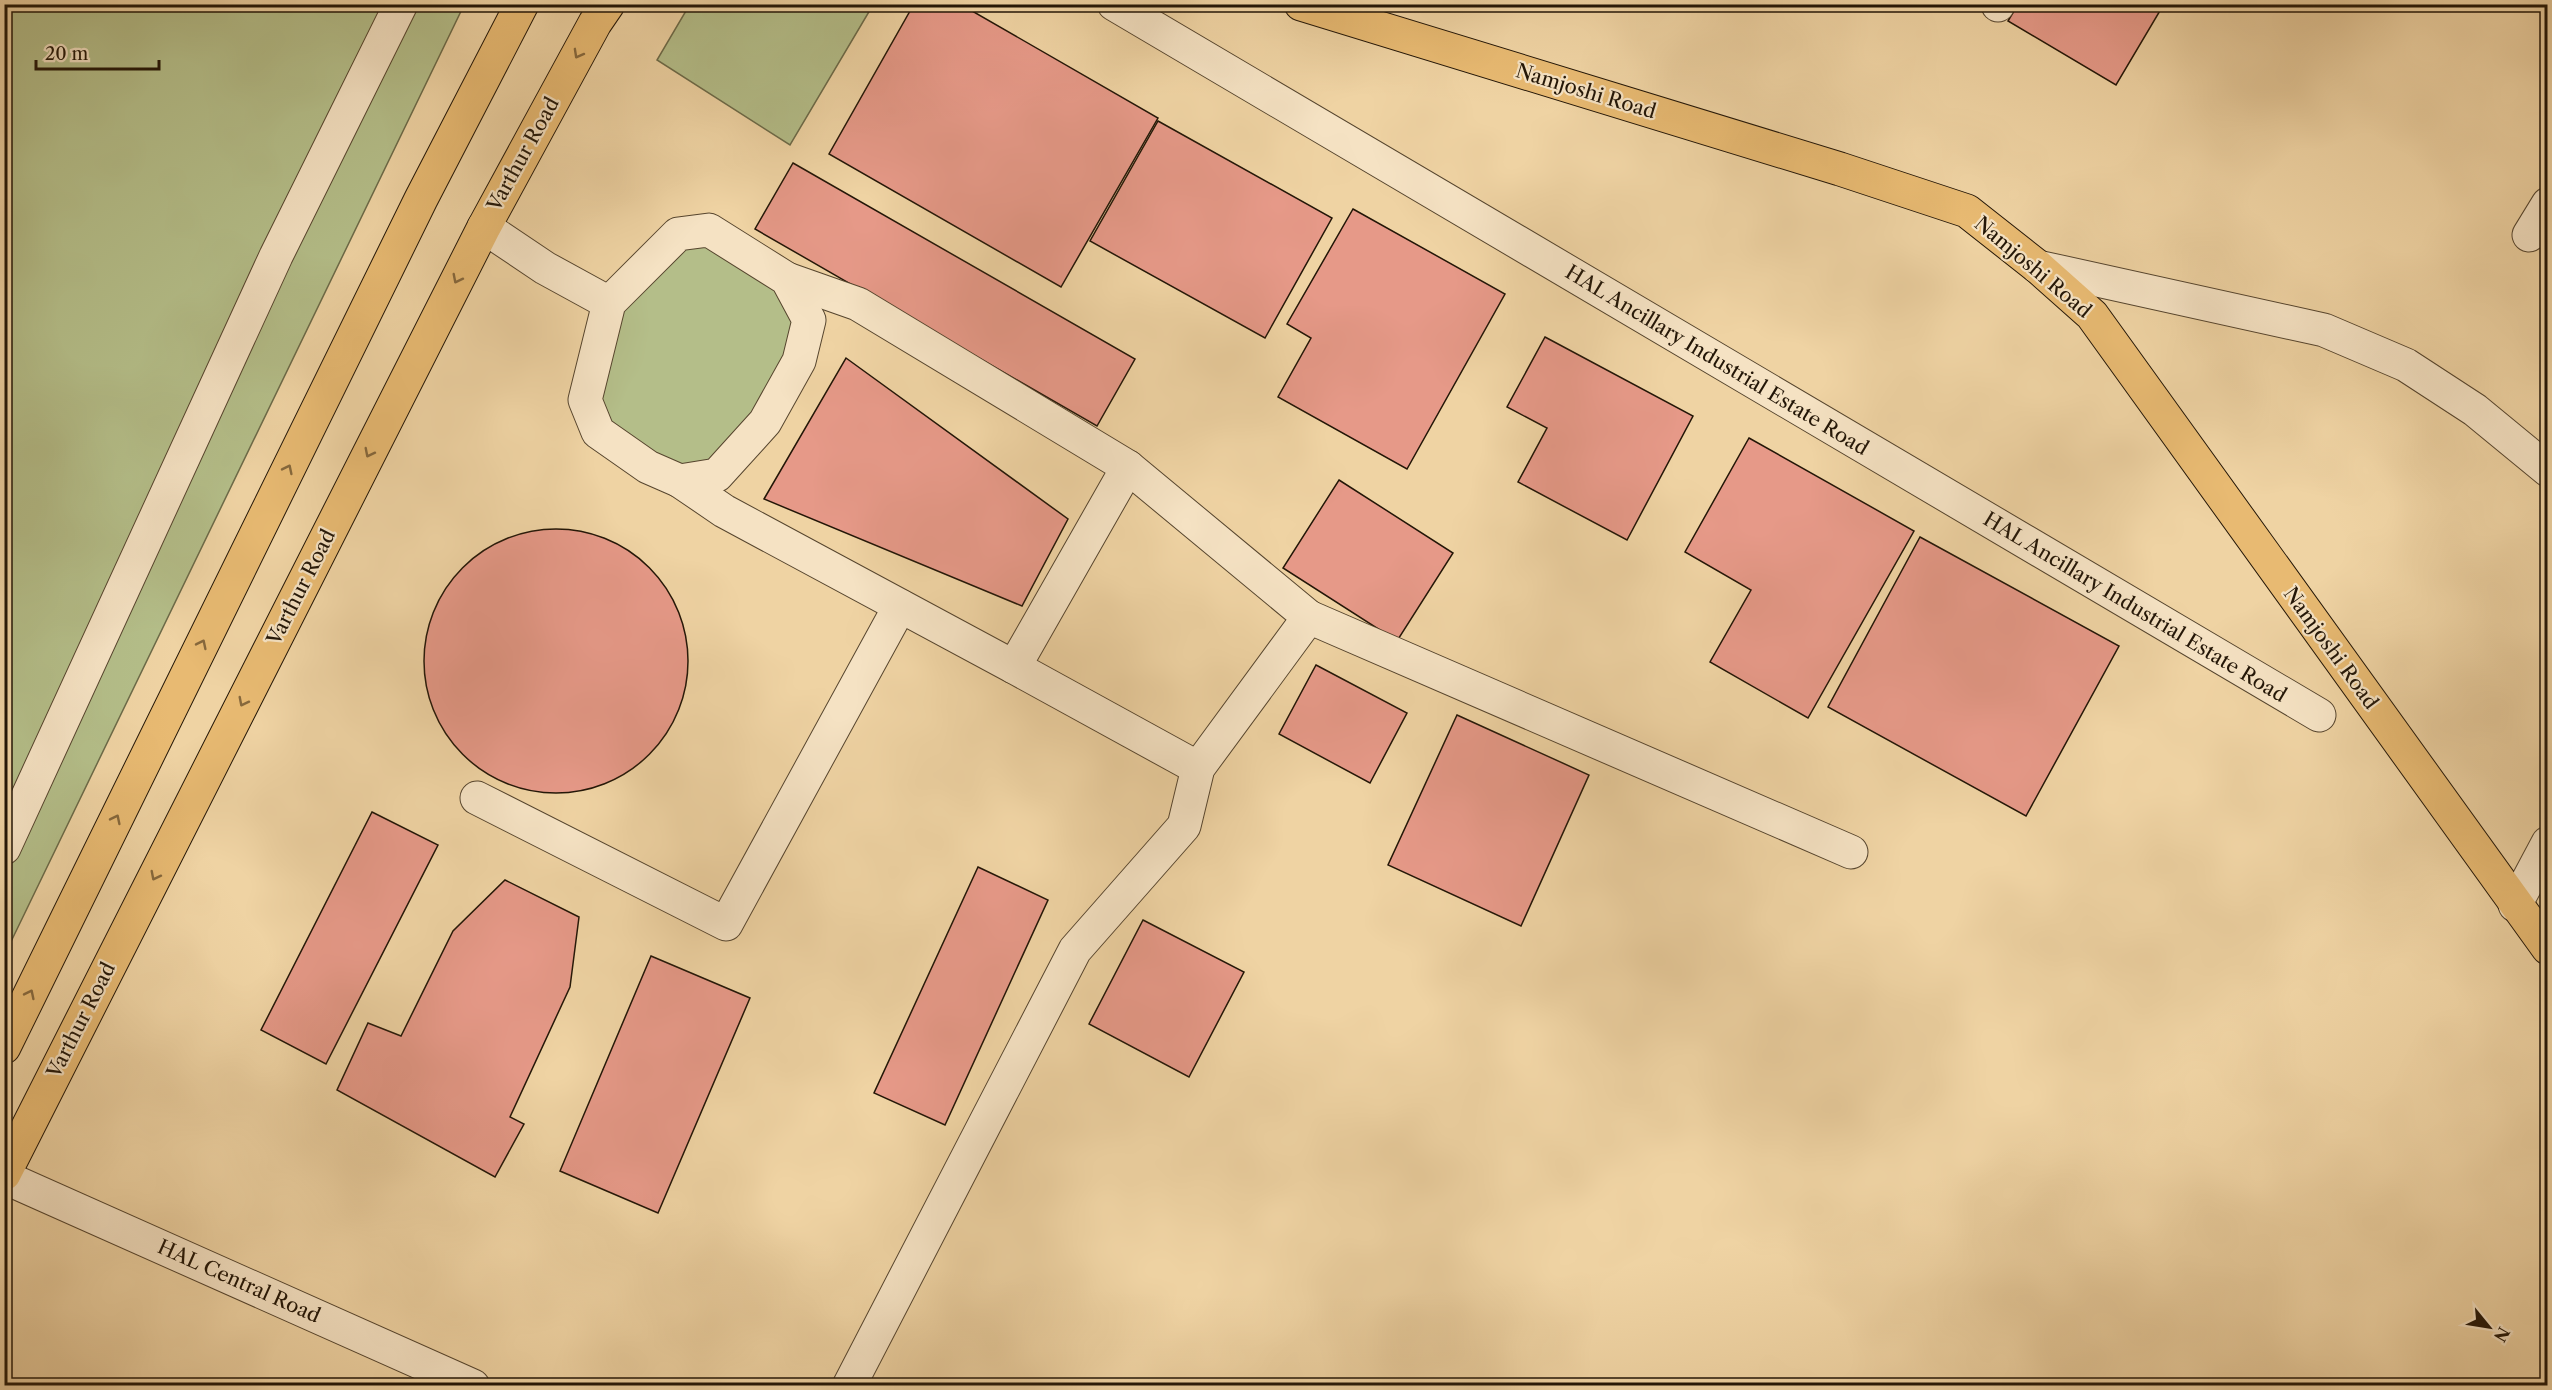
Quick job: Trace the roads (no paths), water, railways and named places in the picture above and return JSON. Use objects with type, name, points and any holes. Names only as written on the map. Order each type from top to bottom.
[{"type":"main road","points":[[4,1047],[421,199],[522,4]]},
{"type":"main road","name":"Varthur Road","points":[[4,1176],[484,227],[595,23],[608,4]]},
{"type":"main road","name":"Namjoshi Road","points":[[1301,4],[1829,165],[1967,211],[2038,267],[2092,315],[2547,948]]},
{"type":"street","points":[[4,848],[276,256],[400,4]]},
{"type":"street","name":"HAL Ancillary Industrial Estate Road","points":[[1114,4],[2319,715]]},
{"type":"street","points":[[2529,235],[2547,204]]},
{"type":"street","points":[[484,227],[545,268],[609,303]]},
{"type":"street","points":[[1198,768],[724,511],[680,481],[648,467],[598,432],[585,400],[609,303],[678,234],[709,230],[787,279],[858,304],[1128,467],[1309,617],[1851,852]]},
{"type":"street","points":[[2038,267],[2324,330],[2406,365],[2475,410],[2547,470]]},
{"type":"street","points":[[680,481],[717,476],[765,422],[799,361],[809,320],[787,279]]},
{"type":"street","points":[[1014,667],[1128,467]]},
{"type":"street","points":[[477,798],[726,924],[900,606]]},
{"type":"street","points":[[849,1386],[1075,950],[1184,825],[1198,768],[1309,617]]},
{"type":"street","points":[[2515,905],[2547,843]]},
{"type":"street","name":"HAL Central Road","points":[[4,1176],[422,1375],[473,1386]]}]
